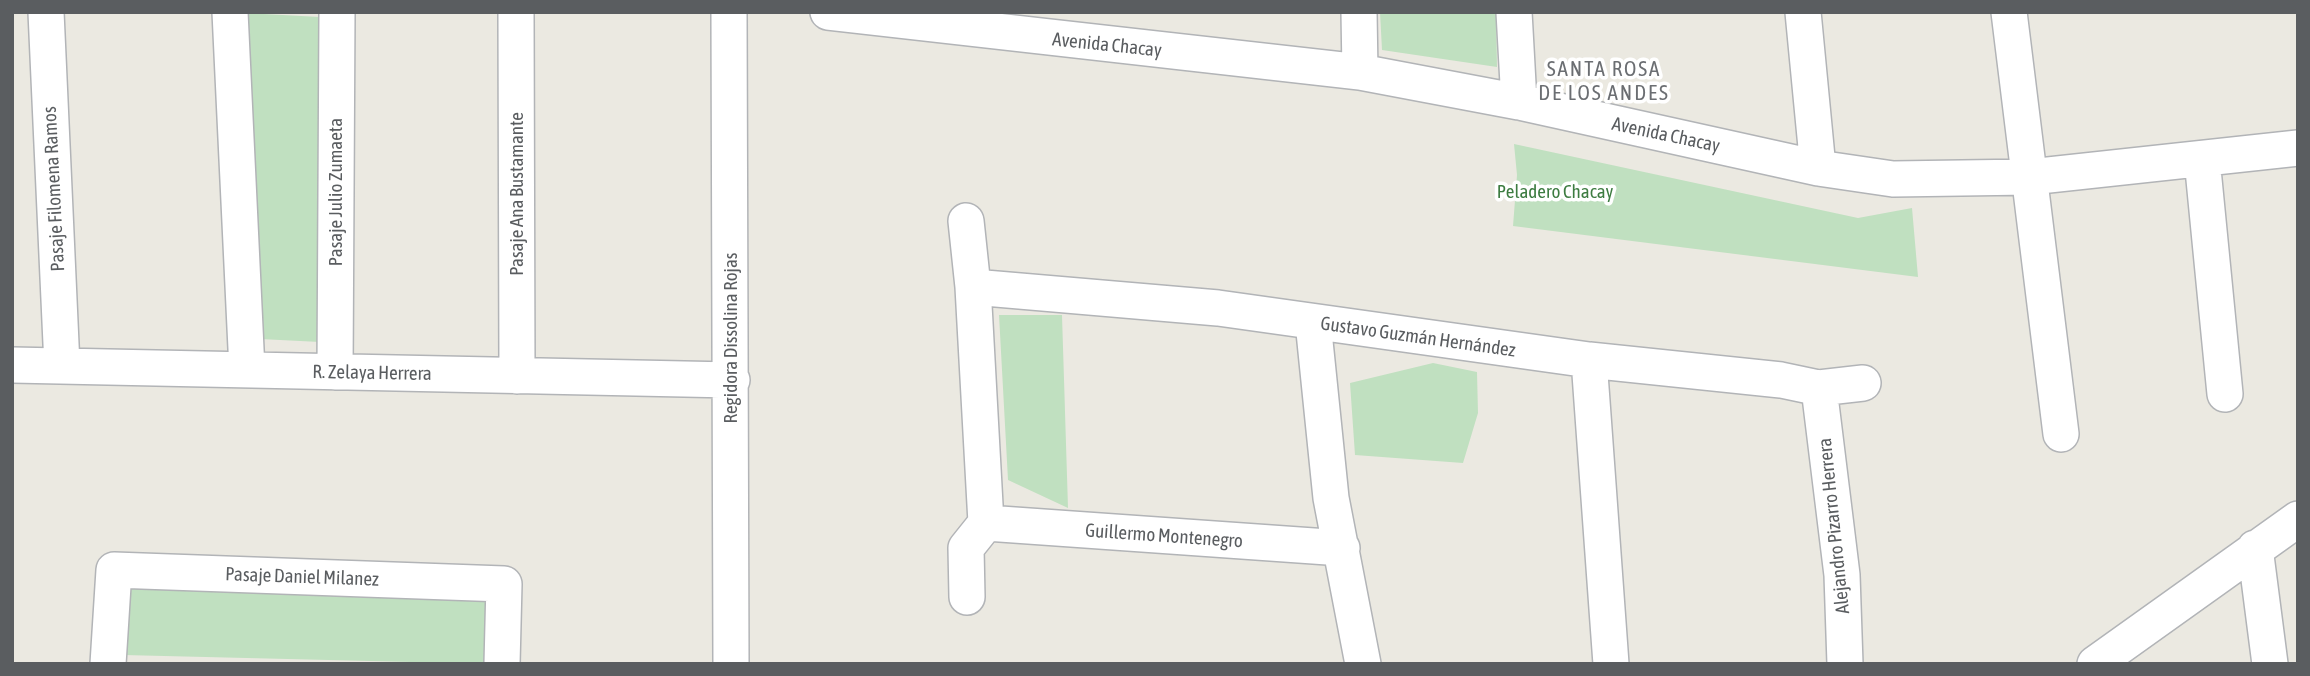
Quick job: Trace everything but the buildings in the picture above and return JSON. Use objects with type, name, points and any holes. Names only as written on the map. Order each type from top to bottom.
[{"type":"street","name":"Pasaje Filomena Ramos","points":[[46,12],[62,366]]},
{"type":"street","points":[[230,12],[247,370]]},
{"type":"street","name":"Pasaje Julio Zumaeta","points":[[335,372],[337,12]]},
{"type":"street","name":"Pasaje Ana Bustamante","points":[[516,12],[517,376]]},
{"type":"street","name":"Regidora Dissolina Rojas","points":[[729,12],[732,664]]},
{"type":"street","name":"Avenida Chacay","points":[[828,12],[977,22],[1360,72],[1519,102],[1818,168],[1893,179],[2030,177],[2298,148]]},
{"type":"street","points":[[1359,12],[1360,72]]},
{"type":"street","points":[[1514,12],[1519,102]]},
{"type":"street","points":[[1803,12],[1818,168]]},
{"type":"street","points":[[2009,12],[2061,434]]},
{"type":"street","points":[[2202,159],[2225,394]]},
{"type":"street","points":[[966,221],[973,287],[986,523],[966,548],[967,597]]},
{"type":"street","name":"Gustavo Guzmán Hernández","points":[[973,287],[1218,309],[1589,360],[1781,380],[1819,388],[1863,383]]},
{"type":"street","points":[[1313,322],[1331,498],[1363,664]]},
{"type":"street","points":[[1589,360],[1611,664]]},
{"type":"street","name":"R. Zelaya Herrera","points":[[12,365],[732,380]]},
{"type":"street","name":"Alejandro Pizarro Herrera","points":[[1819,388],[1842,575],[1845,664]]},
{"type":"street","points":[[2095,664],[2298,519]]},
{"type":"street","name":"Guillermo Montenegro","points":[[986,523],[1342,548]]},
{"type":"street","points":[[2255,548],[2270,664]]},
{"type":"street","name":"Pasaje Daniel Milanez","points":[[108,664],[114,570],[504,584],[502,664]]},
{"type":"green space","points":[[1380,12],[1496,12],[1497,67],[1382,50]]},
{"type":"green space","points":[[245,13],[320,17],[320,342],[260,339]]},
{"type":"green space","name":"Peladero Chacay","points":[[1514,144],[1858,218],[1912,208],[1918,277],[1513,226],[1517,175]]},
{"type":"green space","points":[[999,315],[1062,315],[1068,508],[1008,480]]},
{"type":"green space","points":[[1433,363],[1477,372],[1478,413],[1463,463],[1355,455],[1350,383]]},
{"type":"green space","points":[[127,581],[494,589],[493,664],[123,655]]},
{"type":"district","name":"SANTA ROSA DE LOS ANDES","points":[[1604,81]]}]
